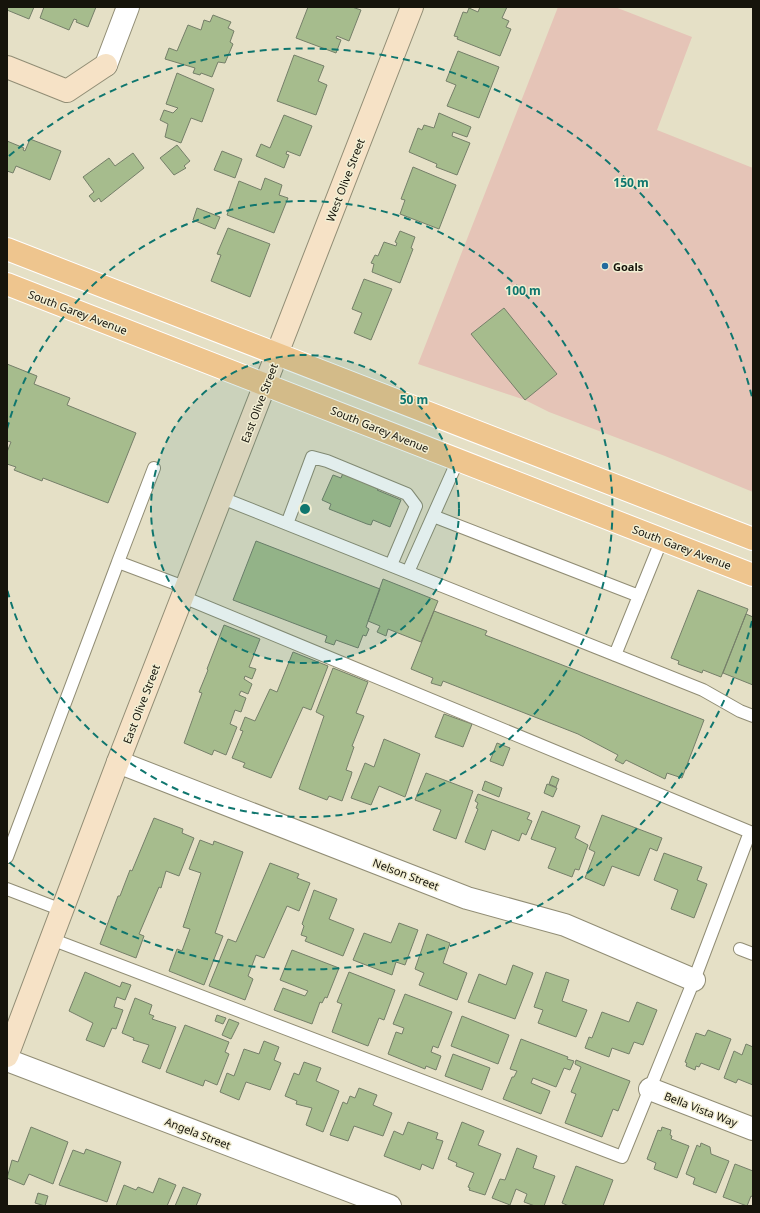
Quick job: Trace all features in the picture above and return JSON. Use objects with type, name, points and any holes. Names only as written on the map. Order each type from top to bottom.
[{"type":"main road","points":[[7,249],[753,539]]},
{"type":"main road","name":"South Garey Avenue","points":[[7,284],[753,575]]},
{"type":"street","points":[[7,67],[67,91],[106,65],[128,7]]},
{"type":"street","name":"West Olive Street","points":[[279,354],[412,7]]},
{"type":"street","name":"East Olive Street","points":[[7,1056],[118,762],[279,354]]},
{"type":"street","name":"Nelson Street","points":[[118,762],[467,898],[565,925],[694,980]]},
{"type":"street","name":"Angela Street","points":[[7,1060],[390,1206]]},
{"type":"street","name":"Bella Vista Way","points":[[650,1089],[753,1129]]},
{"type":"lane","points":[[287,524],[312,457],[327,461],[408,494],[416,506],[391,566]]},
{"type":"lane","points":[[408,572],[458,460]]},
{"type":"lane","points":[[7,857],[154,468]]},
{"type":"lane","points":[[222,498],[703,690],[740,711],[753,716]]},
{"type":"lane","points":[[433,516],[639,596]]},
{"type":"lane","points":[[616,655],[662,539]]},
{"type":"lane","points":[[51,939],[622,1157],[694,980],[750,832],[185,593],[118,562]]},
{"type":"lane","points":[[7,889],[62,910]]},
{"type":"lane","points":[[740,949],[753,954]]},
{"type":"shaded area","name":"Goals","points":[[558,7],[615,7],[692,37],[657,130],[753,168],[753,492],[665,456],[549,412],[525,400],[418,364]]},
{"type":"building","points":[[7,7],[34,7],[29,19],[7,10]]},
{"type":"building","points":[[44,7],[96,7],[88,27],[76,22],[77,20],[74,19],[69,30],[40,18]]},
{"type":"building","points":[[308,7],[352,7],[361,10],[349,41],[337,36],[336,38],[341,40],[336,53],[296,38]]},
{"type":"building","points":[[480,7],[507,7],[502,18],[509,21],[506,27],[511,29],[500,56],[457,39],[458,37],[454,36],[463,12],[467,13],[469,8],[478,12]]},
{"type":"building","points":[[213,15],[231,22],[228,28],[234,31],[230,42],[233,44],[225,63],[218,62],[212,77],[201,73],[200,75],[193,73],[195,68],[165,59],[169,48],[177,51],[188,25],[201,30],[204,20],[210,22]]},
{"type":"building","points":[[458,51],[499,67],[479,118],[447,106],[456,85],[446,81]]},
{"type":"building","points":[[294,55],[324,66],[318,81],[327,85],[316,115],[277,101]]},
{"type":"building","points":[[177,73],[214,89],[202,122],[191,118],[181,143],[165,137],[168,124],[160,120],[164,110],[173,113],[178,108],[166,104]]},
{"type":"building","points":[[439,113],[471,127],[467,137],[453,132],[452,136],[470,143],[457,175],[436,167],[437,164],[409,152],[418,128],[422,130],[424,125],[434,128]]},
{"type":"building","points":[[284,115],[312,126],[300,156],[287,151],[286,154],[289,155],[284,168],[256,156],[261,144],[270,148]]},
{"type":"building","points":[[30,139],[61,151],[50,180],[16,166],[13,173],[7,171],[7,141],[24,148],[23,150],[25,151]]},
{"type":"building","points":[[177,145],[190,161],[184,166],[186,168],[174,175],[160,158]]},
{"type":"building","points":[[222,151],[242,159],[235,178],[214,170]]},
{"type":"building","points":[[133,153],[144,168],[101,202],[99,198],[94,202],[89,196],[94,192],[83,177],[109,158],[115,166]]},
{"type":"building","points":[[413,167],[456,185],[439,229],[400,214],[405,200],[401,199]]},
{"type":"building","points":[[265,178],[282,185],[279,195],[288,198],[274,233],[227,215],[239,181],[261,190]]},
{"type":"building","points":[[197,208],[220,217],[215,229],[193,220]]},
{"type":"building","points":[[228,228],[270,244],[250,297],[211,281],[221,255],[217,254]]},
{"type":"building","points":[[400,231],[415,237],[411,248],[413,249],[400,283],[372,272],[374,264],[371,263],[375,255],[378,256],[384,242],[396,246],[397,243],[395,242]]},
{"type":"building","points":[[364,279],[392,289],[371,340],[354,333],[362,313],[352,309]]},
{"type":"building","points":[[504,308],[557,374],[525,400],[471,334]]},
{"type":"building","points":[[7,364],[37,376],[34,384],[70,398],[67,405],[136,433],[108,503],[43,478],[42,481],[14,470],[16,467],[7,464],[7,452],[11,442],[7,441]]},
{"type":"building","points":[[343,473],[401,500],[390,527],[373,520],[371,525],[367,524],[329,509],[331,504],[322,500],[333,475],[341,478]]},
{"type":"building","points":[[256,541],[380,589],[366,627],[369,629],[366,636],[363,635],[358,648],[336,640],[334,645],[325,642],[327,636],[233,600]]},
{"type":"building","points":[[383,579],[438,601],[421,642],[388,629],[386,636],[377,632],[380,626],[368,621]]},
{"type":"building","points":[[698,590],[748,609],[721,677],[703,670],[702,673],[678,664],[679,661],[671,658]]},
{"type":"building","points":[[434,611],[487,631],[485,635],[704,720],[682,778],[667,773],[665,779],[626,760],[623,764],[615,760],[618,755],[578,734],[443,681],[441,686],[431,683],[433,678],[411,669]]},
{"type":"building","points":[[746,614],[753,617],[753,685],[723,673]]},
{"type":"building","points":[[224,625],[260,639],[249,667],[256,669],[252,679],[245,676],[244,679],[252,684],[248,694],[241,691],[239,695],[246,698],[241,712],[235,710],[230,724],[237,727],[226,755],[214,750],[212,755],[184,743],[202,693],[199,692]]},
{"type":"building","points":[[293,652],[328,666],[311,710],[303,707],[271,778],[243,767],[245,763],[232,758],[243,731],[240,730],[245,717],[255,721],[270,689],[277,692]]},
{"type":"building","points":[[333,668],[368,682],[356,713],[364,716],[352,746],[354,747],[346,770],[352,772],[342,801],[329,796],[327,800],[299,789],[324,716],[316,712]]},
{"type":"building","points":[[444,714],[472,724],[463,747],[435,737]]},
{"type":"building","points":[[384,739],[420,754],[405,797],[379,786],[371,805],[351,798],[365,763],[374,767]]},
{"type":"building","points":[[497,743],[510,748],[503,766],[490,761]]},
{"type":"building","points":[[426,773],[473,791],[456,839],[433,830],[441,810],[415,800]]},
{"type":"building","points":[[552,776],[559,779],[556,787],[549,784]]},
{"type":"building","points":[[485,781],[502,788],[499,797],[482,790]]},
{"type":"building","points":[[547,784],[557,788],[553,797],[544,793]]},
{"type":"building","points":[[478,794],[530,813],[527,819],[532,821],[526,835],[522,833],[519,841],[492,830],[485,850],[465,842],[478,809],[476,808],[478,803],[475,801]]},
{"type":"building","points":[[542,811],[580,826],[575,838],[588,845],[579,870],[575,869],[572,877],[548,868],[556,848],[531,839]]},
{"type":"building","points":[[602,815],[662,838],[657,851],[650,848],[639,876],[612,866],[604,886],[585,878],[595,852],[589,849]]},
{"type":"building","points":[[154,818],[183,829],[182,833],[194,838],[179,876],[166,871],[161,888],[159,887],[139,934],[144,936],[136,958],[100,944],[118,896],[120,896],[130,870],[132,871]]},
{"type":"building","points":[[200,840],[213,845],[214,841],[243,852],[215,933],[223,936],[204,985],[169,971],[177,949],[182,951],[190,929],[183,927],[201,873],[189,869]]},
{"type":"building","points":[[664,853],[702,867],[697,880],[707,884],[694,918],[671,909],[678,890],[654,880]]},
{"type":"building","points":[[270,863],[299,874],[297,878],[310,883],[299,911],[287,906],[264,958],[256,955],[248,976],[253,979],[245,1000],[209,986],[228,939],[236,942]]},
{"type":"building","points":[[314,890],[337,899],[329,919],[354,929],[343,956],[305,941],[307,937],[301,935],[304,926],[302,924]]},
{"type":"building","points":[[399,923],[418,930],[405,965],[396,962],[392,975],[353,960],[364,933],[391,943]]},
{"type":"building","points":[[427,934],[450,943],[443,963],[467,973],[457,1000],[419,985],[424,973],[415,969]]},
{"type":"building","points":[[292,950],[339,968],[327,998],[325,997],[322,1003],[320,1002],[312,1024],[274,1010],[283,988],[305,996],[308,991],[280,980]]},
{"type":"building","points":[[513,965],[533,973],[515,1019],[468,1002],[479,974],[506,985]]},
{"type":"building","points":[[85,972],[120,987],[122,982],[131,985],[125,1000],[117,997],[114,1007],[123,1010],[116,1029],[112,1028],[104,1047],[86,1040],[93,1023],[69,1011]]},
{"type":"building","points":[[349,972],[395,990],[384,1020],[379,1018],[368,1046],[332,1032],[342,1004],[337,1002]]},
{"type":"building","points":[[546,972],[569,980],[562,1001],[587,1010],[576,1037],[538,1023],[543,1010],[534,1007]]},
{"type":"building","points":[[405,994],[452,1012],[438,1048],[433,1046],[431,1052],[441,1056],[436,1070],[426,1066],[425,1069],[388,1054],[396,1032],[402,1034],[404,1028],[393,1024]]},
{"type":"building","points":[[135,998],[152,1005],[149,1014],[154,1016],[152,1019],[176,1027],[160,1069],[142,1062],[149,1045],[133,1040],[134,1038],[122,1033]]},
{"type":"building","points":[[637,1002],[657,1010],[643,1045],[634,1042],[629,1054],[612,1048],[609,1057],[585,1048],[589,1037],[592,1038],[602,1012],[629,1022]]},
{"type":"building","points":[[217,1015],[226,1018],[223,1024],[215,1021]]},
{"type":"building","points":[[462,1016],[509,1035],[498,1064],[451,1046]]},
{"type":"building","points":[[229,1019],[239,1023],[231,1039],[222,1035]]},
{"type":"building","points":[[185,1025],[229,1042],[225,1052],[229,1054],[217,1085],[205,1080],[203,1086],[166,1072]]},
{"type":"building","points":[[708,1030],[731,1039],[719,1070],[701,1063],[699,1067],[696,1066],[695,1070],[686,1066],[687,1063],[685,1062],[696,1033],[705,1036]]},
{"type":"building","points":[[521,1039],[568,1057],[567,1059],[574,1061],[570,1070],[564,1068],[556,1087],[533,1078],[531,1083],[550,1091],[541,1114],[503,1099],[512,1077],[514,1077],[517,1071],[510,1069]]},
{"type":"building","points":[[264,1041],[279,1047],[274,1060],[281,1063],[270,1090],[246,1082],[239,1100],[220,1092],[227,1073],[234,1076],[244,1049],[259,1054]]},
{"type":"building","points":[[746,1044],[753,1047],[753,1085],[738,1079],[736,1083],[724,1078],[734,1051],[742,1055]]},
{"type":"building","points":[[453,1054],[490,1068],[482,1090],[445,1076]]},
{"type":"building","points":[[576,1060],[630,1081],[618,1111],[613,1109],[602,1137],[565,1123],[576,1094],[571,1092],[581,1067],[575,1064]]},
{"type":"building","points":[[304,1062],[321,1068],[316,1081],[339,1091],[323,1132],[306,1125],[312,1108],[296,1104],[297,1101],[285,1096],[294,1073],[299,1075]]},
{"type":"building","points":[[359,1088],[377,1095],[373,1105],[392,1113],[383,1136],[354,1126],[348,1141],[330,1135],[343,1102],[347,1104],[350,1096],[355,1098]]},
{"type":"building","points":[[408,1122],[438,1133],[436,1139],[443,1141],[433,1169],[422,1164],[420,1170],[384,1156],[394,1131],[403,1135]]},
{"type":"building","points":[[462,1122],[484,1131],[478,1145],[501,1154],[485,1195],[469,1190],[470,1188],[468,1187],[474,1173],[456,1166],[457,1163],[448,1159]]},
{"type":"building","points":[[31,1127],[68,1142],[53,1184],[29,1174],[24,1185],[7,1178],[12,1160],[18,1162]]},
{"type":"building","points":[[662,1127],[671,1130],[671,1139],[689,1146],[677,1178],[654,1169],[656,1163],[647,1159],[658,1130],[661,1131]]},
{"type":"building","points":[[701,1143],[710,1147],[711,1154],[729,1161],[716,1193],[693,1184],[695,1178],[686,1174],[697,1145],[700,1147]]},
{"type":"building","points":[[517,1148],[537,1156],[533,1168],[555,1176],[544,1206],[535,1206],[524,1202],[527,1194],[516,1189],[510,1205],[492,1198],[500,1179],[505,1180]]},
{"type":"building","points":[[86,1149],[121,1162],[107,1202],[59,1185],[73,1150],[84,1154]]},
{"type":"building","points":[[735,1164],[753,1171],[753,1197],[751,1196],[747,1206],[723,1197]]},
{"type":"building","points":[[576,1166],[613,1180],[603,1206],[569,1206],[562,1203]]},
{"type":"building","points":[[159,1178],[176,1185],[167,1206],[116,1206],[124,1185],[136,1190],[138,1187],[153,1193]]},
{"type":"building","points":[[183,1187],[201,1194],[196,1206],[175,1206]]},
{"type":"building","points":[[38,1193],[48,1196],[45,1206],[35,1203]]},
{"type":"place","name":"Goals","points":[[605,266]]}]
